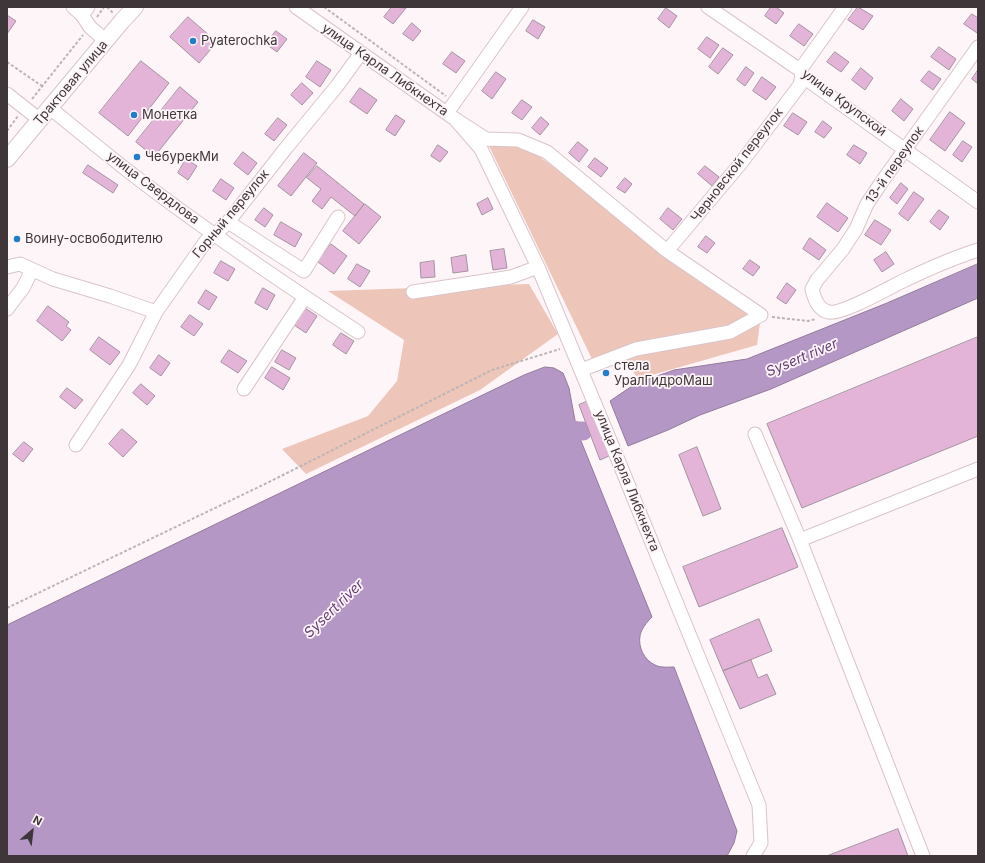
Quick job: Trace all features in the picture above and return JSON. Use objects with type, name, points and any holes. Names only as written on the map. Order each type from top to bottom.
[{"type":"main road","name":"Трактовая улица","points":[[9,153],[45,114],[135,7]]},
{"type":"street","name":"улица Карла Либкнехта","points":[[296,7],[361,53],[452,112],[486,139],[518,140],[546,152],[667,251],[761,315]]},
{"type":"street","points":[[452,112],[522,7]]},
{"type":"street","name":"улица Крупской","points":[[708,7],[978,202]]},
{"type":"street","name":"Черновской переулок","points":[[667,251],[741,163],[800,85],[801,73],[845,7]]},
{"type":"street","points":[[81,10],[90,27],[106,41]]},
{"type":"street","name":"Горный переулок","points":[[76,446],[129,365],[156,312],[206,241],[215,235],[228,222],[286,148],[338,86],[361,53]]},
{"type":"street","name":"13-й переулок","points":[[822,309],[814,298],[812,289],[817,280],[856,229],[867,204],[905,149],[976,54]]},
{"type":"street","name":"улица Свердлова","points":[[7,94],[25,107],[45,114],[215,235],[358,332]]},
{"type":"street","name":"улица Карла Либкнехта","points":[[452,112],[481,149],[538,267],[760,805],[760,843],[754,856]]},
{"type":"street","points":[[228,222],[304,271],[338,217]]},
{"type":"street","points":[[822,309],[828,312],[835,312],[858,304],[906,280],[978,250]]},
{"type":"street","points":[[7,267],[20,264],[53,279],[110,296],[156,312]]},
{"type":"street","points":[[413,292],[511,277],[538,267]]},
{"type":"street","points":[[7,309],[23,288],[32,270]]},
{"type":"street","points":[[244,389],[305,297]]},
{"type":"street","points":[[581,370],[636,349],[730,332],[761,315]]},
{"type":"street","points":[[755,434],[800,540],[923,856]]},
{"type":"street","points":[[800,540],[978,469]]},
{"type":"path","points":[[7,131],[90,27],[104,7]]},
{"type":"path","points":[[324,7],[452,112]]},
{"type":"path","points":[[7,62],[42,86]]},
{"type":"path","points":[[761,315],[775,318],[808,321],[816,319],[822,309]]},
{"type":"path","points":[[7,608],[267,483],[492,370],[571,346]]},
{"type":"shaded area","points":[[509,144],[529,149],[558,170],[630,228],[760,323],[757,345],[638,379],[618,348],[592,359],[489,146]]},
{"type":"shaded area","points":[[529,284],[558,334],[480,390],[306,474],[282,449],[368,416],[397,381],[404,340],[328,291]]},
{"type":"water","points":[[978,264],[978,298],[771,389],[700,415],[628,446],[610,401],[635,384],[674,370],[747,359],[887,303]]},
{"type":"water","points":[[545,367],[554,368],[563,373],[569,388],[577,431],[652,617],[644,626],[641,633],[641,649],[645,657],[651,663],[657,666],[674,667],[737,831],[734,843],[727,856],[7,856],[7,625],[524,375]]},
{"type":"building","points":[[392,7],[406,8],[393,24],[384,17]]},
{"type":"building","points":[[771,7],[776,7],[784,13],[776,24],[765,16]]},
{"type":"building","points":[[858,7],[873,16],[863,30],[848,20]]},
{"type":"building","points":[[666,8],[677,16],[669,28],[658,19]]},
{"type":"building","points":[[972,14],[978,18],[977,33],[964,24]]},
{"type":"building","points":[[7,15],[16,21],[7,34]]},
{"type":"building","points":[[188,17],[217,42],[199,63],[170,37]]},
{"type":"building","points":[[533,20],[545,27],[538,39],[526,31]]},
{"type":"building","points":[[412,23],[421,31],[413,41],[403,34]]},
{"type":"building","points":[[799,24],[813,34],[804,46],[790,36]]},
{"type":"building","points":[[276,31],[287,39],[277,52],[266,44]]},
{"type":"building","points":[[707,37],[719,45],[710,58],[698,49]]},
{"type":"building","points":[[939,47],[956,59],[949,70],[931,57]]},
{"type":"building","points":[[723,48],[733,55],[718,74],[709,67]]},
{"type":"building","points":[[452,52],[465,61],[456,73],[443,64]]},
{"type":"building","points":[[835,52],[849,62],[841,72],[827,62]]},
{"type":"building","points":[[141,61],[169,83],[128,136],[99,113]]},
{"type":"building","points":[[317,61],[331,70],[320,87],[306,77]]},
{"type":"building","points":[[746,67],[754,73],[745,86],[737,80]]},
{"type":"building","points":[[861,68],[873,78],[865,90],[852,80]]},
{"type":"building","points":[[978,70],[978,84],[972,79]]},
{"type":"building","points":[[929,71],[941,79],[933,90],[921,81]]},
{"type":"building","points":[[496,72],[506,79],[492,99],[482,91]]},
{"type":"building","points":[[762,77],[776,87],[766,100],[753,91]]},
{"type":"building","points":[[302,83],[313,93],[302,105],[291,95]]},
{"type":"building","points":[[180,87],[198,102],[154,157],[136,142]]},
{"type":"building","points":[[360,88],[377,100],[367,114],[350,102]]},
{"type":"building","points":[[901,99],[913,109],[904,121],[892,111]]},
{"type":"building","points":[[522,100],[532,107],[522,120],[512,113]]},
{"type":"building","points":[[950,112],[965,123],[945,151],[930,140]]},
{"type":"building","points":[[793,113],[807,122],[798,135],[784,126]]},
{"type":"building","points":[[396,115],[405,121],[395,136],[386,130]]},
{"type":"building","points":[[541,117],[549,124],[540,135],[532,128]]},
{"type":"building","points":[[278,118],[287,125],[274,141],[265,134]]},
{"type":"building","points":[[823,121],[832,128],[824,138],[815,132]]},
{"type":"building","points":[[963,141],[972,147],[962,162],[953,155]]},
{"type":"building","points":[[578,142],[588,150],[579,162],[569,153]]},
{"type":"building","points":[[438,145],[448,152],[440,162],[431,156]]},
{"type":"building","points":[[854,145],[867,153],[860,164],[847,155]]},
{"type":"building","points":[[243,152],[257,163],[248,175],[234,164]]},
{"type":"building","points":[[304,153],[317,163],[291,196],[278,186]]},
{"type":"building","points":[[595,158],[608,168],[601,177],[588,167]]},
{"type":"building","points":[[186,159],[197,166],[188,180],[178,173]]},
{"type":"building","points":[[88,165],[118,185],[113,193],[83,173]]},
{"type":"building","points":[[317,166],[364,204],[355,216],[331,197],[322,209],[312,201],[321,189],[307,178]]},
{"type":"building","points":[[705,166],[719,177],[712,186],[698,174]]},
{"type":"building","points":[[625,178],[632,184],[625,193],[617,188]]},
{"type":"building","points":[[221,179],[234,188],[226,200],[213,191]]},
{"type":"building","points":[[901,183],[908,189],[897,204],[890,198]]},
{"type":"building","points":[[914,192],[924,199],[908,221],[899,214]]},
{"type":"building","points":[[488,198],[493,209],[482,215],[477,204]]},
{"type":"building","points":[[827,203],[848,218],[838,232],[817,217]]},
{"type":"building","points":[[365,204],[381,217],[359,244],[343,231]]},
{"type":"building","points":[[264,208],[273,215],[265,227],[255,220]]},
{"type":"building","points":[[668,208],[682,219],[673,230],[660,219]]},
{"type":"building","points":[[939,210],[949,217],[940,230],[930,222]]},
{"type":"building","points":[[875,220],[891,230],[881,245],[865,235]]},
{"type":"building","points":[[281,222],[302,234],[295,247],[274,235]]},
{"type":"building","points":[[706,236],[715,243],[707,253],[698,247]]},
{"type":"building","points":[[810,238],[826,250],[819,260],[803,249]]},
{"type":"building","points":[[331,244],[347,256],[334,274],[318,262]]},
{"type":"building","points":[[504,249],[507,268],[493,270],[490,251]]},
{"type":"building","points":[[886,252],[894,264],[882,272],[874,260]]},
{"type":"building","points":[[466,255],[468,271],[453,273],[451,258]]},
{"type":"building","points":[[750,260],[760,267],[753,276],[743,269]]},
{"type":"building","points":[[221,261],[235,269],[228,281],[214,273]]},
{"type":"building","points":[[434,261],[435,277],[421,278],[420,263]]},
{"type":"building","points":[[357,264],[370,271],[360,287],[348,279]]},
{"type":"building","points":[[787,283],[796,290],[786,304],[777,298]]},
{"type":"building","points":[[263,288],[275,295],[267,310],[255,303]]},
{"type":"building","points":[[206,290],[217,297],[209,310],[198,303]]},
{"type":"building","points":[[48,306],[69,322],[66,326],[71,330],[62,341],[37,321]]},
{"type":"building","points":[[305,308],[317,316],[306,333],[294,325]]},
{"type":"building","points":[[190,315],[203,324],[194,336],[181,327]]},
{"type":"building","points":[[341,333],[354,341],[346,354],[333,345]]},
{"type":"building","points":[[99,337],[120,352],[110,365],[90,350]]},
{"type":"building","points":[[978,337],[978,436],[802,508],[767,424]]},
{"type":"building","points":[[229,350],[247,361],[238,373],[221,362]]},
{"type":"building","points":[[282,350],[296,358],[289,370],[275,362]]},
{"type":"building","points":[[159,355],[170,363],[161,376],[150,368]]},
{"type":"building","points":[[272,367],[290,378],[283,390],[265,378]]},
{"type":"building","points":[[141,384],[155,396],[147,405],[133,393]]},
{"type":"building","points":[[67,388],[83,400],[75,409],[60,397]]},
{"type":"building","points":[[588,401],[609,456],[600,460],[579,405]]},
{"type":"building","points":[[122,429],[137,442],[123,457],[109,444]]},
{"type":"building","points":[[24,442],[33,449],[23,462],[13,454]]},
{"type":"building","points":[[697,447],[721,509],[703,516],[679,455]]},
{"type":"building","points":[[782,528],[798,567],[699,607],[683,567]]},
{"type":"building","points":[[759,619],[772,651],[723,671],[710,640]]},
{"type":"building","points":[[751,660],[758,678],[767,674],[776,694],[740,709],[723,671]]},
{"type":"building","points":[[898,829],[908,856],[827,856]]},
{"type":"waterway","name":"Sysert river","points":[[552,423],[577,431],[583,431]]},
{"type":"place","name":"Pyaterochka","points":[[193,41]]},
{"type":"place","name":"Монетка","points":[[134,115]]},
{"type":"place","name":"ЧебурекМи","points":[[137,157]]},
{"type":"place","name":"Воину-освободителю","points":[[17,239]]},
{"type":"place","name":"стела УралГидроМаш","points":[[606,373]]}]
